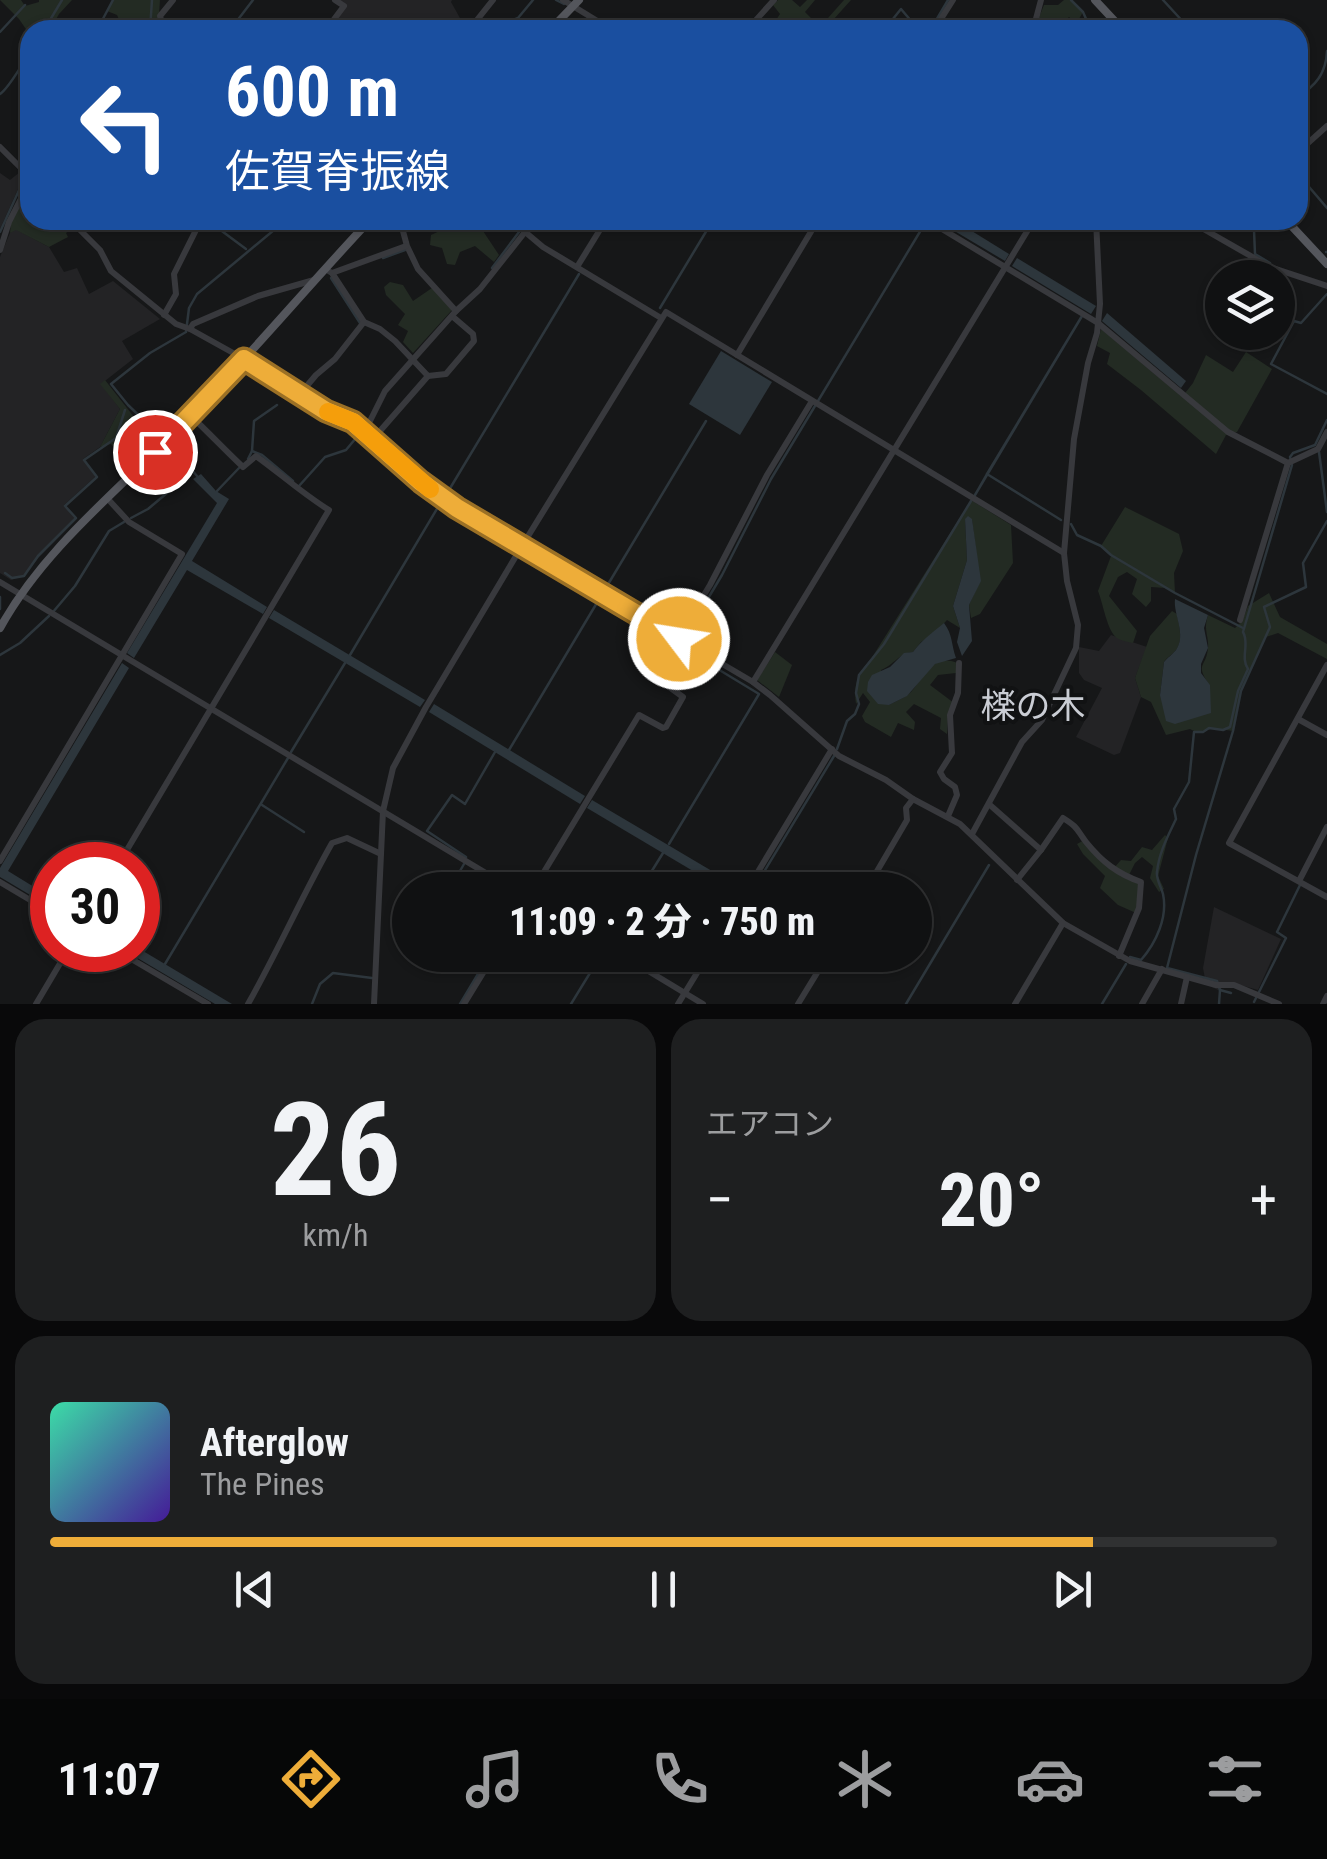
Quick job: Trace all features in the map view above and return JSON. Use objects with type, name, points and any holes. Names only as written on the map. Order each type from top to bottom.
[{"type":"main road","points":[[1096,0],[1114,20]]},
{"type":"main road","points":[[0,628],[44,562],[191,416],[314,280],[329,271],[362,230]]},
{"type":"main road","points":[[1295,230],[1327,264]]},
{"type":"street","points":[[334,20],[344,6],[335,0]]},
{"type":"street","points":[[476,20],[493,0]]},
{"type":"street","points":[[562,0],[576,3],[599,20]]},
{"type":"street","points":[[756,20],[774,0]]},
{"type":"street","points":[[1308,143],[1327,126]]},
{"type":"street","points":[[0,147],[20,168]]},
{"type":"street","points":[[0,250],[20,199]]},
{"type":"street","points":[[80,230],[100,250],[111,271],[164,315],[326,411],[353,422],[442,498],[754,682],[836,753],[948,816],[972,834],[1064,923],[1125,959],[1218,985],[1234,985],[1279,1004]]},
{"type":"street","points":[[164,315],[176,294],[174,274],[196,230]]},
{"type":"street","points":[[373,439],[428,376],[446,374],[474,341],[473,334],[418,269],[403,230]]},
{"type":"street","points":[[577,267],[600,230]]},
{"type":"street","points":[[737,355],[812,230]]},
{"type":"street","points":[[946,230],[1009,262],[1099,316],[1228,432],[1291,461]]},
{"type":"street","points":[[754,682],[1028,230]]},
{"type":"street","points":[[972,834],[1022,742],[1042,720],[1076,648],[1078,626],[1064,553],[1074,439],[1099,316],[1096,230]]},
{"type":"street","points":[[1205,230],[1270,266],[1327,286]]},
{"type":"street","points":[[365,431],[385,391],[480,289],[524,232],[543,248],[662,316]]},
{"type":"street","points":[[407,246],[329,271],[364,322],[380,329],[428,376]]},
{"type":"street","points":[[186,328],[258,296],[314,280]]},
{"type":"street","points":[[374,1004],[383,811],[394,768],[427,705],[666,312],[1064,553]]},
{"type":"street","points":[[296,391],[335,359],[364,322]]},
{"type":"street","points":[[544,872],[639,715],[663,728],[683,697],[660,681],[767,475],[815,403]]},
{"type":"street","points":[[132,842],[329,510],[256,456],[242,466],[191,416]]},
{"type":"street","points":[[1240,620],[1291,461],[1318,449],[1327,432]]},
{"type":"street","points":[[0,862],[126,658],[182,554],[127,521],[106,498]]},
{"type":"street","points":[[0,582],[484,872]]},
{"type":"street","points":[[948,816],[957,795],[940,772],[952,753],[950,715],[958,693],[959,663]]},
{"type":"street","points":[[1327,665],[1230,843],[1327,897]]},
{"type":"street","points":[[1298,719],[1327,735]]},
{"type":"street","points":[[759,872],[836,753]]},
{"type":"street","points":[[877,872],[908,820],[905,813],[912,798]]},
{"type":"street","points":[[990,804],[1041,850]]},
{"type":"street","points":[[1017,880],[1063,818],[1078,827],[1083,839],[1112,870],[1142,882],[1140,908],[1125,959]]},
{"type":"street","points":[[1302,883],[1325,842],[1327,827]]},
{"type":"street","points":[[248,1004],[332,843],[347,838],[381,854]]},
{"type":"street","points":[[0,882],[30,899]]},
{"type":"street","points":[[1015,1004],[1064,923]]},
{"type":"street","points":[[1142,1004],[1162,970]]},
{"type":"street","points":[[36,1004],[55,972]]},
{"type":"street","points":[[153,972],[208,1004]]},
{"type":"street","points":[[464,1004],[484,972]]},
{"type":"street","points":[[650,972],[703,1004]]},
{"type":"street","points":[[678,1004],[690,996],[701,972]]},
{"type":"street","points":[[798,1004],[818,972]]},
{"type":"street","points":[[1181,1004],[1187,977]]},
{"type":"street","points":[[1322,1004],[1327,996]]},
{"type":"shaded area","points":[[0,0],[21,0],[25,6],[39,0],[72,0],[56,20],[19,19]]},
{"type":"shaded area","points":[[112,0],[160,0],[160,20],[119,20],[107,11]]},
{"type":"shaded area","points":[[338,0],[452,0],[461,20],[337,20],[346,6]]},
{"type":"shaded area","points":[[778,0],[792,0],[800,7],[807,0],[815,0],[805,12],[813,20],[776,20],[780,14],[773,5]]},
{"type":"shaded area","points":[[844,0],[851,0],[833,20],[826,20]]},
{"type":"shaded area","points":[[1071,0],[1083,12],[1078,20],[1038,20],[1044,5]]},
{"type":"shaded area","points":[[20,172],[20,185],[0,229],[0,173],[10,180]]},
{"type":"shaded area","points":[[20,204],[20,230],[70,230],[66,233],[68,237],[49,247],[16,230],[10,233]]},
{"type":"shaded area","points":[[15,229],[49,247],[64,272],[77,268],[89,294],[113,281],[160,319],[122,341],[133,359],[101,384],[120,409],[100,447],[83,459],[96,476],[64,505],[76,519],[24,576],[11,580],[0,573],[0,257]]},
{"type":"shaded area","points":[[442,230],[482,230],[499,255],[494,262],[475,246],[460,252],[455,265],[447,264],[442,248],[430,245],[431,235]]},
{"type":"shaded area","points":[[953,230],[970,230],[1009,254],[1005,261]]},
{"type":"shaded area","points":[[1017,258],[1096,306],[1091,314],[1012,266]]},
{"type":"shaded area","points":[[390,282],[403,285],[413,301],[432,288],[452,310],[413,353],[403,342],[408,331],[398,325],[405,314],[386,295],[384,287]]},
{"type":"shaded area","points":[[1107,313],[1186,381],[1181,388],[1102,321]]},
{"type":"shaded area","points":[[1101,329],[1182,397],[1206,355],[1233,372],[1246,352],[1272,369],[1237,432],[1226,435],[1216,454],[1107,364],[1110,353],[1097,346]]},
{"type":"shaded area","points":[[721,351],[772,382],[740,435],[689,404]]},
{"type":"shaded area","points":[[105,380],[134,417],[159,440],[130,468],[111,444],[100,447],[120,409],[100,384]]},
{"type":"shaded area","points":[[201,474],[229,499],[192,561],[267,607],[263,614],[187,570],[134,658],[127,653],[217,503],[193,479]]},
{"type":"shaded area","points":[[971,500],[1011,525],[1013,563],[980,614],[971,618],[969,605],[980,581],[972,520],[965,519],[967,560],[953,606],[960,628],[947,620],[913,652],[881,670],[889,705],[911,692],[936,664],[957,663],[956,673],[938,675],[930,685],[954,703],[948,715],[947,734],[940,729],[941,718],[914,704],[906,712],[915,722],[914,730],[898,723],[891,737],[865,722],[862,716],[870,702],[863,693],[856,704],[858,679]]},
{"type":"shaded area","points":[[1125,507],[1179,534],[1183,551],[1174,573],[1175,593],[1151,587],[1151,601],[1146,607],[1132,594],[1137,579],[1127,572],[1118,577],[1109,596],[1137,631],[1133,643],[1114,634],[1098,591],[1111,556],[1101,546]]},
{"type":"shaded area","points":[[968,516],[972,519],[981,581],[969,605],[972,641],[962,656],[953,606],[967,560]]},
{"type":"shaded area","points":[[1269,593],[1280,617],[1327,644],[1327,659],[1278,633],[1266,637],[1241,691],[1233,731],[1190,729],[1166,735],[1151,702],[1141,697],[1135,678],[1150,636],[1172,611],[1177,614],[1179,643],[1164,662],[1160,695],[1210,686],[1202,669],[1208,648],[1208,615],[1235,628],[1248,606]]},
{"type":"shaded area","points":[[1175,599],[1208,615],[1204,628],[1208,648],[1201,673],[1210,685],[1211,713],[1175,724],[1166,721],[1160,695],[1164,662],[1176,650],[1180,638]]},
{"type":"shaded area","points":[[274,610],[425,700],[420,707],[269,618]]},
{"type":"shaded area","points":[[944,623],[956,658],[935,664],[907,696],[889,705],[878,704],[867,691],[872,675],[890,667],[904,653],[913,652]]},
{"type":"shaded area","points":[[1111,635],[1147,647],[1135,678],[1141,697],[1120,753],[1114,755],[1076,737],[1102,688],[1084,680],[1079,673],[1079,647],[1099,651]]},
{"type":"shaded area","points":[[775,652],[792,665],[779,697],[757,680]]},
{"type":"shaded area","points":[[122,663],[129,668],[8,871],[30,884],[30,895],[0,877],[0,868]]},
{"type":"shaded area","points":[[434,704],[585,796],[580,804],[429,712]]},
{"type":"shaded area","points":[[592,800],[714,872],[695,872],[587,808]]},
{"type":"shaded area","points":[[1165,835],[1168,838],[1158,876],[1164,889],[1159,892],[1150,878],[1153,866],[1142,857],[1127,879],[1140,883],[1136,913],[1118,905],[1100,888],[1105,876],[1077,844],[1086,839],[1114,868],[1121,860],[1131,861],[1142,847],[1152,850]]},
{"type":"shaded area","points":[[1214,907],[1281,939],[1258,990],[1233,983],[1218,990],[1206,984],[1203,968]]},
{"type":"shaded area","points":[[160,961],[232,1004],[215,1004],[160,971]]},
{"type":"waterway","points":[[50,20],[62,0]]},
{"type":"waterway","points":[[102,20],[113,0]]},
{"type":"waterway","points":[[151,20],[152,0]]},
{"type":"waterway","points":[[238,20],[253,0]]},
{"type":"waterway","points":[[513,20],[533,0]]},
{"type":"waterway","points":[[556,0],[564,4]]},
{"type":"waterway","points":[[936,20],[948,0]]},
{"type":"waterway","points":[[1071,0],[1087,20]]},
{"type":"waterway","points":[[1163,0],[1181,20]]},
{"type":"waterway","points":[[0,32],[25,5]]},
{"type":"waterway","points":[[892,20],[901,9],[910,20]]},
{"type":"waterway","points":[[1308,89],[1325,66],[1327,51]]},
{"type":"waterway","points":[[0,94],[20,69]]},
{"type":"waterway","points":[[1308,186],[1327,208]]},
{"type":"waterway","points":[[0,232],[20,188]]},
{"type":"waterway","points":[[220,230],[246,249]]},
{"type":"waterway","points":[[159,435],[111,384],[150,353],[186,332],[189,308],[197,294],[274,230]]},
{"type":"waterway","points":[[492,268],[519,232],[517,230]]},
{"type":"waterway","points":[[660,308],[707,230]]},
{"type":"waterway","points":[[669,844],[759,694],[683,648],[685,637],[771,479],[921,230]]},
{"type":"waterway","points":[[1254,230],[1255,254],[1265,260]]},
{"type":"waterway","points":[[383,258],[405,250]]},
{"type":"waterway","points":[[446,495],[579,274]]},
{"type":"waterway","points":[[331,278],[360,323]]},
{"type":"waterway","points":[[1327,294],[1301,323],[1294,321],[1271,364],[1327,394]]},
{"type":"waterway","points":[[1082,316],[975,495],[987,474],[1082,316]]},
{"type":"waterway","points":[[248,459],[254,421],[277,405]]},
{"type":"waterway","points":[[5,573],[12,578],[24,576],[76,518],[65,506],[97,477],[84,460],[116,438],[125,410]]},
{"type":"waterway","points":[[1130,957],[1141,960],[1162,921],[1164,903],[1157,878],[1158,865],[1176,819],[1174,809],[1189,782],[1194,732],[1230,727],[1238,691],[1248,669],[1243,632],[1292,465],[1290,457],[1315,445],[1327,420]]},
{"type":"waterway","points":[[604,591],[706,421]]},
{"type":"waterway","points":[[299,486],[325,457],[346,450],[361,432]]},
{"type":"waterway","points":[[172,447],[197,476]]},
{"type":"waterway","points":[[252,451],[293,481]]},
{"type":"waterway","points":[[1319,452],[1327,512]]},
{"type":"waterway","points":[[217,491],[239,468]]},
{"type":"waterway","points":[[131,518],[148,509],[192,472]]},
{"type":"waterway","points":[[987,474],[1061,520]]},
{"type":"waterway","points":[[837,749],[847,721],[859,704],[859,675],[884,644],[971,501]]},
{"type":"waterway","points":[[350,655],[441,502]]},
{"type":"waterway","points":[[1220,990],[1217,981],[1167,968],[1241,691],[1270,627],[1264,607],[1306,587],[1303,563],[1327,521]]},
{"type":"waterway","points":[[53,612],[75,586],[109,531],[124,522]]},
{"type":"waterway","points":[[1071,524],[1077,535],[1243,628]]},
{"type":"waterway","points":[[509,750],[601,596]]},
{"type":"waterway","points":[[0,597],[0,609]]},
{"type":"waterway","points":[[0,655],[20,643],[49,616]]},
{"type":"waterway","points":[[291,752],[345,663]]},
{"type":"waterway","points":[[466,857],[427,831],[452,795],[465,804],[495,752]]},
{"type":"waterway","points":[[764,872],[834,756]]},
{"type":"waterway","points":[[165,964],[288,758]]},
{"type":"waterway","points":[[262,805],[304,832]]},
{"type":"waterway","points":[[651,872],[663,853]]},
{"type":"waterway","points":[[459,872],[464,864]]},
{"type":"waterway","points":[[906,1004],[989,865]]},
{"type":"waterway","points":[[1254,1002],[1286,938],[1277,932],[1301,883]]},
{"type":"waterway","points":[[1102,1004],[1126,964]]},
{"type":"waterway","points":[[460,1004],[479,972]]},
{"type":"waterway","points":[[571,1004],[591,972]]},
{"type":"waterway","points":[[312,1004],[320,984],[333,973],[372,978]]},
{"type":"waterway","points":[[1219,1004],[1220,990],[1231,993]]},
{"type":"slow traffic","points":[[328,412],[365,431],[430,489]]},
{"type":"district","name":"檪の木","points":[[1033,706]]},
{"type":"route","points":[[155,452],[244,359],[326,411],[353,422],[457,508],[679,639]]}]
